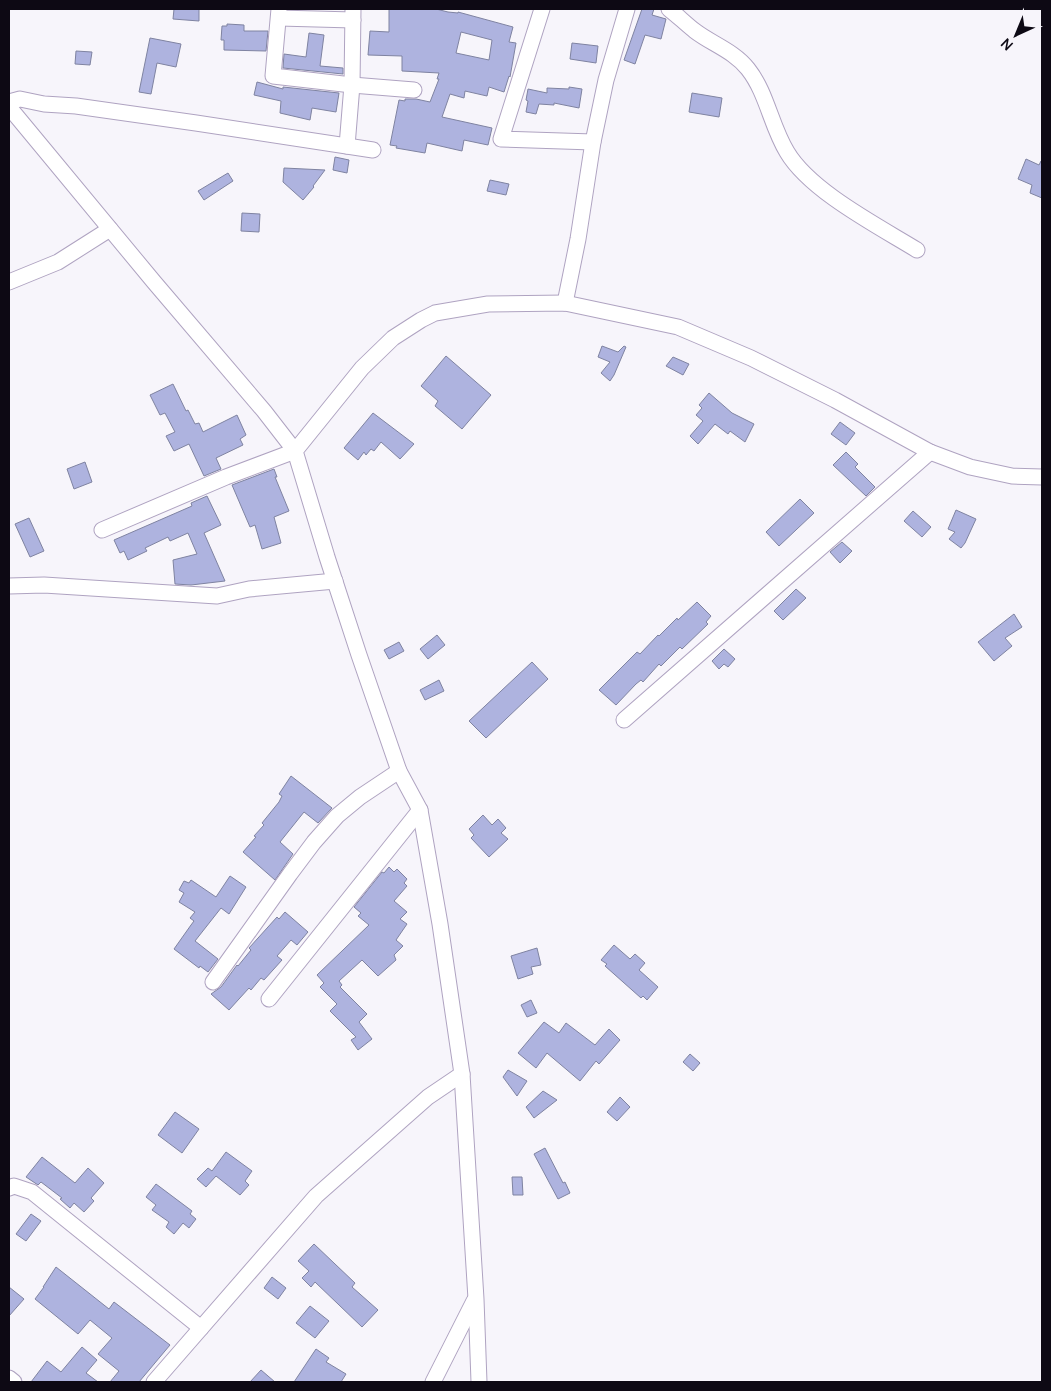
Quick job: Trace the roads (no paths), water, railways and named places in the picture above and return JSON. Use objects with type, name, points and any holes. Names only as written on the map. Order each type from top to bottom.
[{"type":"street","points":[[542,9],[501,139],[593,142]]},
{"type":"street","points":[[565,303],[578,239],[593,142],[606,80],[627,9]]},
{"type":"street","points":[[669,9],[696,32],[724,48],[748,68],[786,151],[801,171],[843,204],[917,250]]},
{"type":"street","points":[[347,146],[352,85],[353,15],[279,14],[273,76],[352,85],[414,90]]},
{"type":"street","points":[[9,102],[20,99],[44,104],[76,106],[372,150]]},
{"type":"street","points":[[9,107],[296,451],[335,581],[399,771],[420,810],[429,870],[440,924],[462,1074],[476,1299],[479,1382]]},
{"type":"street","points":[[9,282],[58,262],[110,229]]},
{"type":"street","points":[[102,530],[226,477],[296,451],[362,368],[393,338],[435,313],[488,304],[565,303],[678,327],[751,358],[835,400],[930,452],[970,466],[1012,476],[1042,477]]},
{"type":"street","points":[[624,720],[930,452]]},
{"type":"street","points":[[9,586],[44,585],[217,596],[248,589],[335,581]]},
{"type":"street","points":[[213,982],[290,874],[331,823],[360,797],[399,771]]},
{"type":"street","points":[[269,998],[420,810]]},
{"type":"street","points":[[154,1382],[316,1196],[428,1097],[462,1074]]},
{"type":"street","points":[[9,1188],[14,1186],[32,1192],[201,1328]]},
{"type":"street","points":[[432,1382],[476,1299]]},
{"type":"street","points":[[9,1378],[14,1382]]}]
